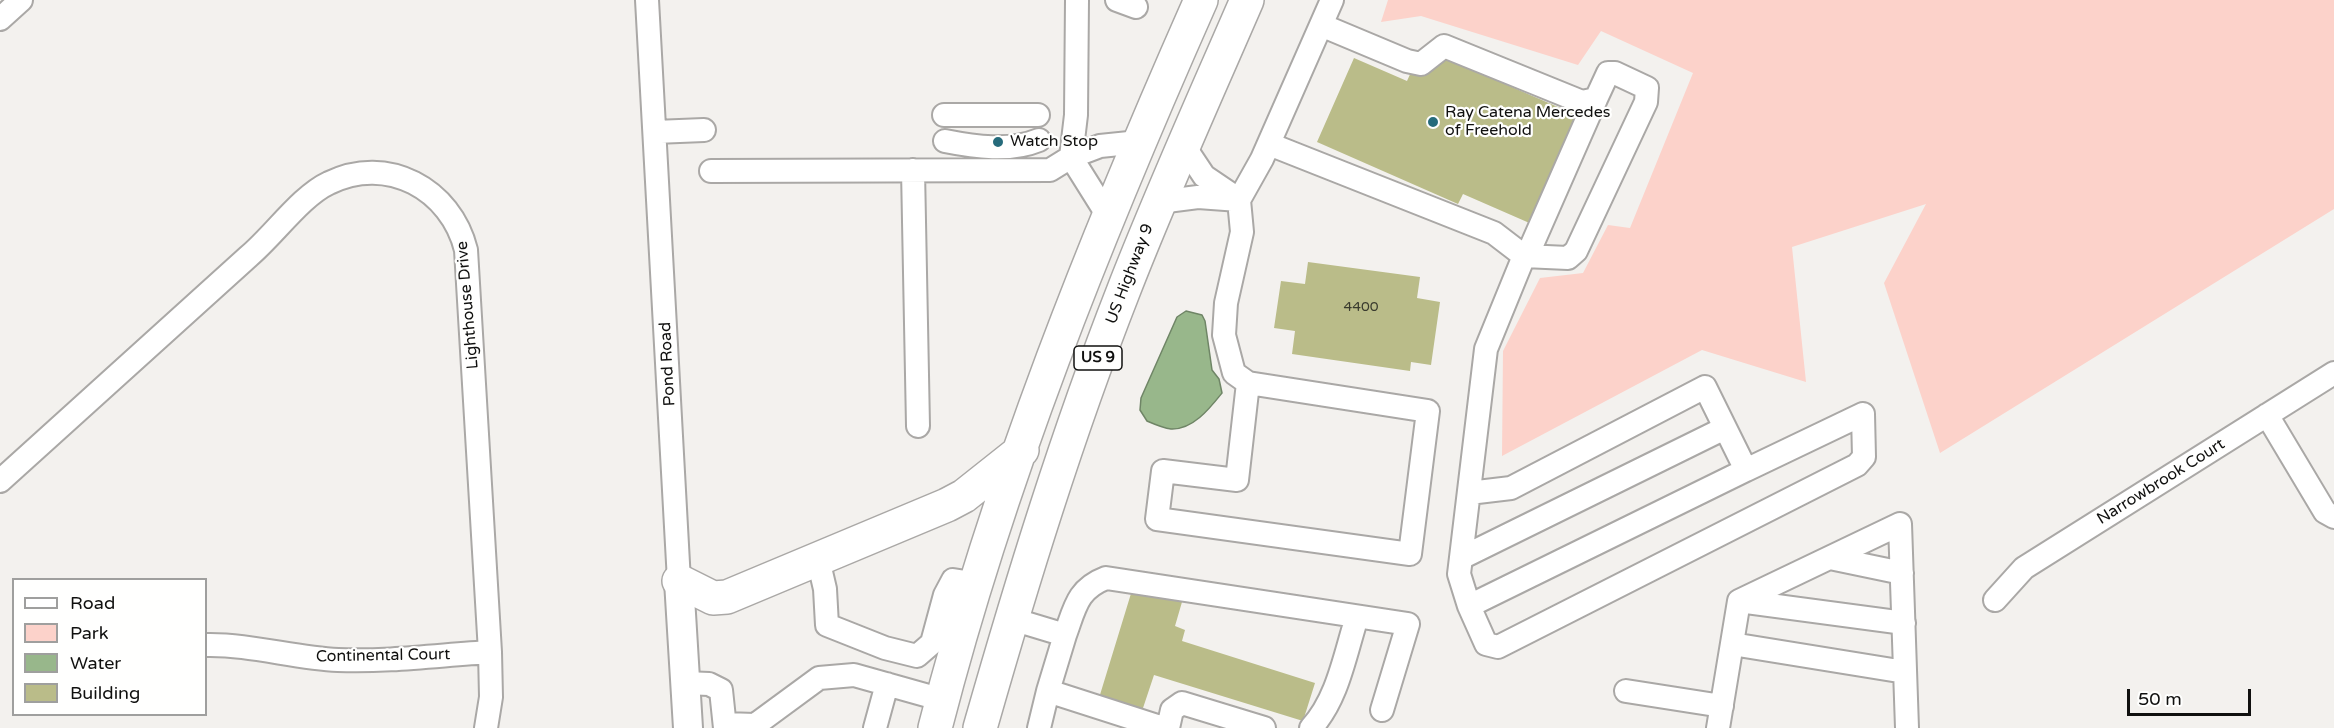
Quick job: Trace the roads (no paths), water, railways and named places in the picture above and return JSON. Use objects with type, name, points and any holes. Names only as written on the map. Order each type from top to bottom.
[{"type":"highway","name":"US 9","points":[[939,714],[945,646],[978,584],[999,511],[1076,296],[1139,142],[1201,0]]},
{"type":"highway","name":"US Highway 9","points":[[980,728],[1012,618],[1082,402],[1159,202],[1247,0]]},
{"type":"highway","points":[[679,580],[713,598],[728,597],[964,496],[1022,450]]},
{"type":"main road","name":"Pond Road","points":[[679,580],[688,728]]},
{"type":"street","points":[[0,19],[21,0]]},
{"type":"street","points":[[647,0],[666,0]]},
{"type":"street","name":"Pond Road","points":[[647,0],[679,580]]},
{"type":"street","points":[[1077,0],[1076,116],[1071,157],[1108,216]]},
{"type":"street","points":[[1248,383],[1237,480],[1163,471],[1157,519],[1410,554],[1428,411],[1248,383],[1234,373],[1224,335],[1226,303],[1242,232],[1239,200],[1269,144],[1332,0]]},
{"type":"street","points":[[1321,25],[1407,61],[1421,64],[1444,46],[1582,102],[1596,99]]},
{"type":"street","points":[[1269,144],[1494,232],[1525,256],[1568,258],[1576,250],[1646,102],[1647,88],[1615,73],[1608,73],[1525,256],[1486,349],[1459,574],[1468,606],[1486,644],[1498,647],[1857,465],[1864,457],[1863,414],[1468,606]]},
{"type":"street","points":[[944,115],[1038,115]]},
{"type":"street","points":[[655,132],[705,130]]},
{"type":"street","points":[[1039,140],[1040,170]]},
{"type":"street","points":[[711,171],[1050,170],[1071,157],[1100,146],[1139,142]]},
{"type":"street","points":[[1184,146],[1204,176],[1239,200]]},
{"type":"street","points":[[914,170],[918,426]]},
{"type":"street","name":"Lighthouse Drive","points":[[0,481],[265,242],[315,191],[340,178],[361,173],[385,173],[408,179],[438,198],[453,216],[466,250],[490,652],[491,697],[486,728]]},
{"type":"street","points":[[1159,202],[1198,197],[1239,200]]},
{"type":"street","name":"Narrowbrook Court","points":[[1995,600],[2024,568],[2334,373]]},
{"type":"street","points":[[1468,493],[1511,488],[1705,387],[1746,470]]},
{"type":"street","points":[[2266,415],[2325,512],[2334,517]]},
{"type":"street","points":[[1461,558],[1725,428]]},
{"type":"street","points":[[1739,601],[1900,524],[1908,728]]},
{"type":"street","points":[[1830,558],[1902,573]]},
{"type":"street","points":[[818,559],[825,590],[826,625],[876,644],[917,656],[945,646]]},
{"type":"street","points":[[1039,728],[1048,690],[1079,597],[1089,584],[1106,578],[1408,624],[1382,710]]},
{"type":"street","points":[[1739,601],[1904,623]]},
{"type":"street","points":[[1626,691],[1720,717],[1739,601]]},
{"type":"street","points":[[1311,728],[1323,715],[1331,697],[1357,617]]},
{"type":"street","points":[[1012,618],[1065,635]]},
{"type":"street","points":[[1732,644],[1905,672]]},
{"type":"street","name":"Continental Court","points":[[207,645],[338,660],[490,652]]},
{"type":"street","points":[[685,683],[709,684],[722,690],[725,726],[755,725],[819,678],[854,675],[887,684],[939,714]]},
{"type":"street","points":[[876,728],[887,684]]},
{"type":"street","points":[[1048,690],[1166,728],[1172,710],[1182,704],[1264,728]]},
{"type":"street","points":[[775,728],[796,694]]},
{"type":"water","points":[[1186,311],[1202,315],[1205,321],[1212,370],[1219,379],[1222,393],[1194,422],[1171,429],[1147,421],[1140,410],[1141,398],[1177,317]]},
{"type":"place","name":"Ray Catena Mercedes of Freehold","points":[[1433,122]]},
{"type":"place","name":"Watch Stop","points":[[998,142]]}]
